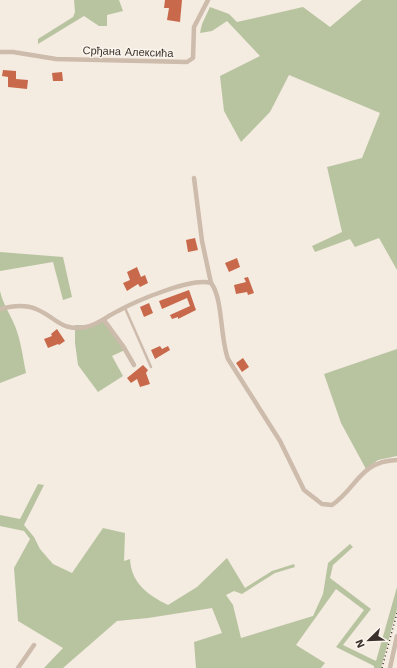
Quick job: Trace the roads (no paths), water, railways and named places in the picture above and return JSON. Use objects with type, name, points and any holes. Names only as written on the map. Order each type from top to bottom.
[{"type":"street","name":"Срђана Алексића","points":[[0,52],[13,52],[56,59],[187,62],[193,58],[194,27],[208,0]]},
{"type":"street","points":[[194,178],[202,241],[211,283],[217,296],[224,346],[228,359],[280,441],[300,483],[310,496],[322,504],[332,505],[369,468],[383,461],[397,460]]},
{"type":"street","points":[[0,309],[22,306],[35,308],[69,328],[86,328],[104,320],[125,307],[192,283],[211,283]]},
{"type":"street","points":[[104,320],[123,346],[134,365]]},
{"type":"street","points":[[390,668],[397,636]]},
{"type":"street","points":[[18,668],[34,645]]},
{"type":"lane","points":[[125,307],[151,367]]},
{"type":"railway","points":[[382,668],[397,613]]}]
